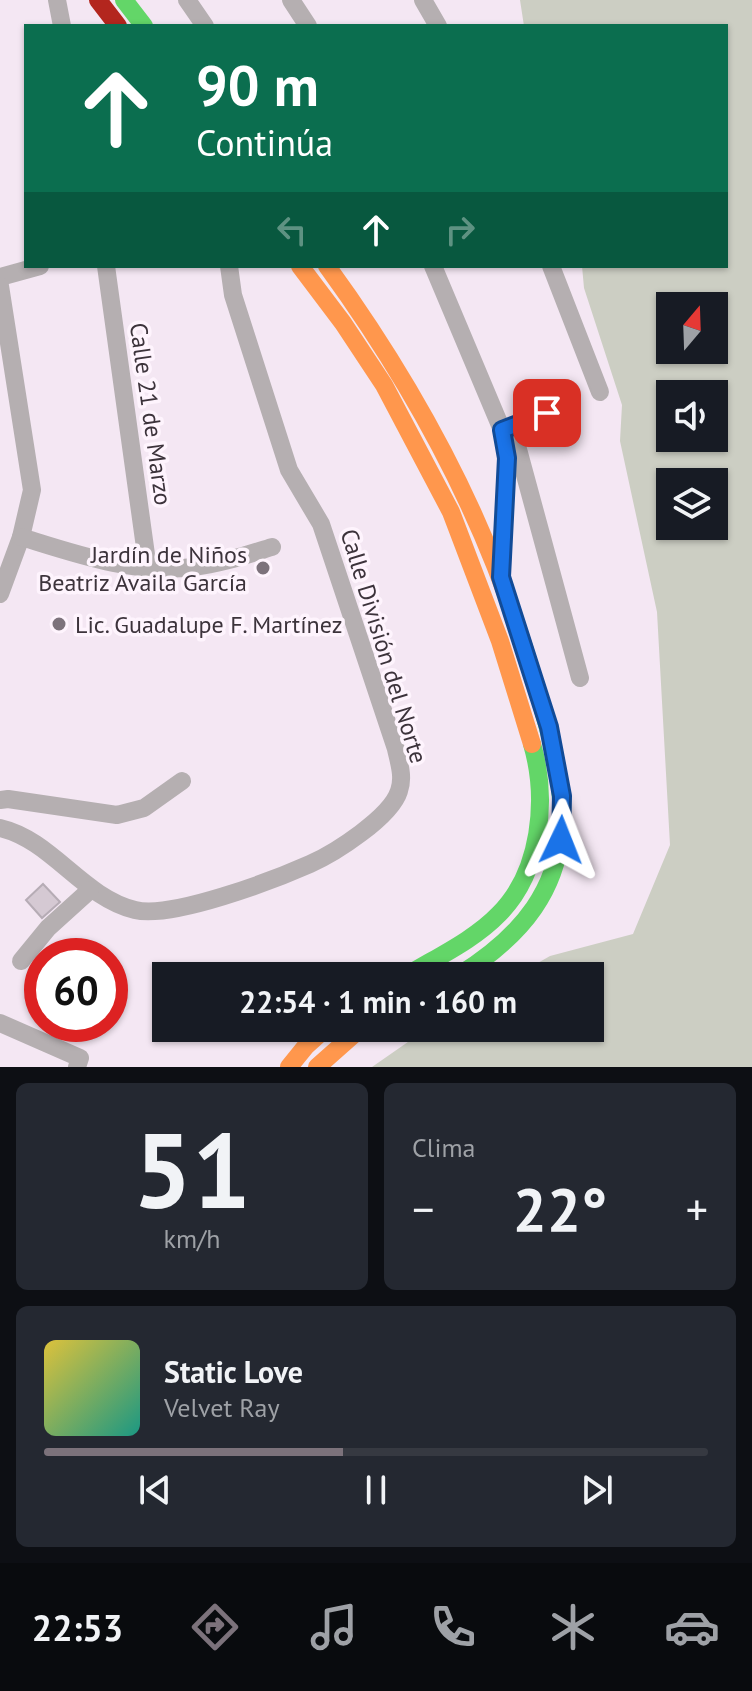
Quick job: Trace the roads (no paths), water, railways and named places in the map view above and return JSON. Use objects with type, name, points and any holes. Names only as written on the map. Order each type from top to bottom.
[{"type":"main road","points":[[98,0],[116,24]]},
{"type":"main road","points":[[124,0],[142,24]]},
{"type":"main road","points":[[302,268],[384,385],[451,512],[500,641],[536,759],[540,814],[534,852],[519,886],[500,914],[429,962]]},
{"type":"main road","points":[[328,268],[421,405],[469,502],[501,577],[549,727],[562,796],[561,840],[544,893],[520,927],[481,962]]},
{"type":"main road","points":[[289,1067],[310,1042]]},
{"type":"main road","points":[[317,1067],[345,1042]]},
{"type":"street","points":[[57,0],[62,24]]},
{"type":"street","points":[[187,0],[204,24]]},
{"type":"street","points":[[291,0],[307,24]]},
{"type":"street","points":[[423,0],[437,24]]},
{"type":"street","points":[[0,277],[33,268]]},
{"type":"street","name":"Calle 21 de Marzo","points":[[106,268],[148,569]]},
{"type":"street","name":"Calle División del Norte","points":[[0,828],[39,847],[90,890],[132,910],[147,912],[186,908],[313,863],[363,831],[389,808],[399,792],[401,773],[396,749],[321,524],[289,470],[233,295],[229,268]]},
{"type":"street","points":[[434,268],[507,429],[580,678]]},
{"type":"street","points":[[552,268],[600,392]]},
{"type":"street","points":[[0,286],[32,490],[21,537],[0,594]]},
{"type":"street","points":[[507,429],[547,413]]},
{"type":"street","points":[[501,577],[507,429]]},
{"type":"street","points":[[21,537],[87,557],[148,569],[191,568],[272,547]]},
{"type":"street","points":[[0,800],[117,815],[144,808],[182,781]]},
{"type":"street","points":[[21,961],[48,928],[90,890]]},
{"type":"street","points":[[0,1023],[80,1058],[77,1067]]},
{"type":"place","name":"Jardín de Niños Beatriz Availa García","points":[[263,568]]},
{"type":"place","name":"Lic. Guadalupe F. Martínez","points":[[59,624]]}]
